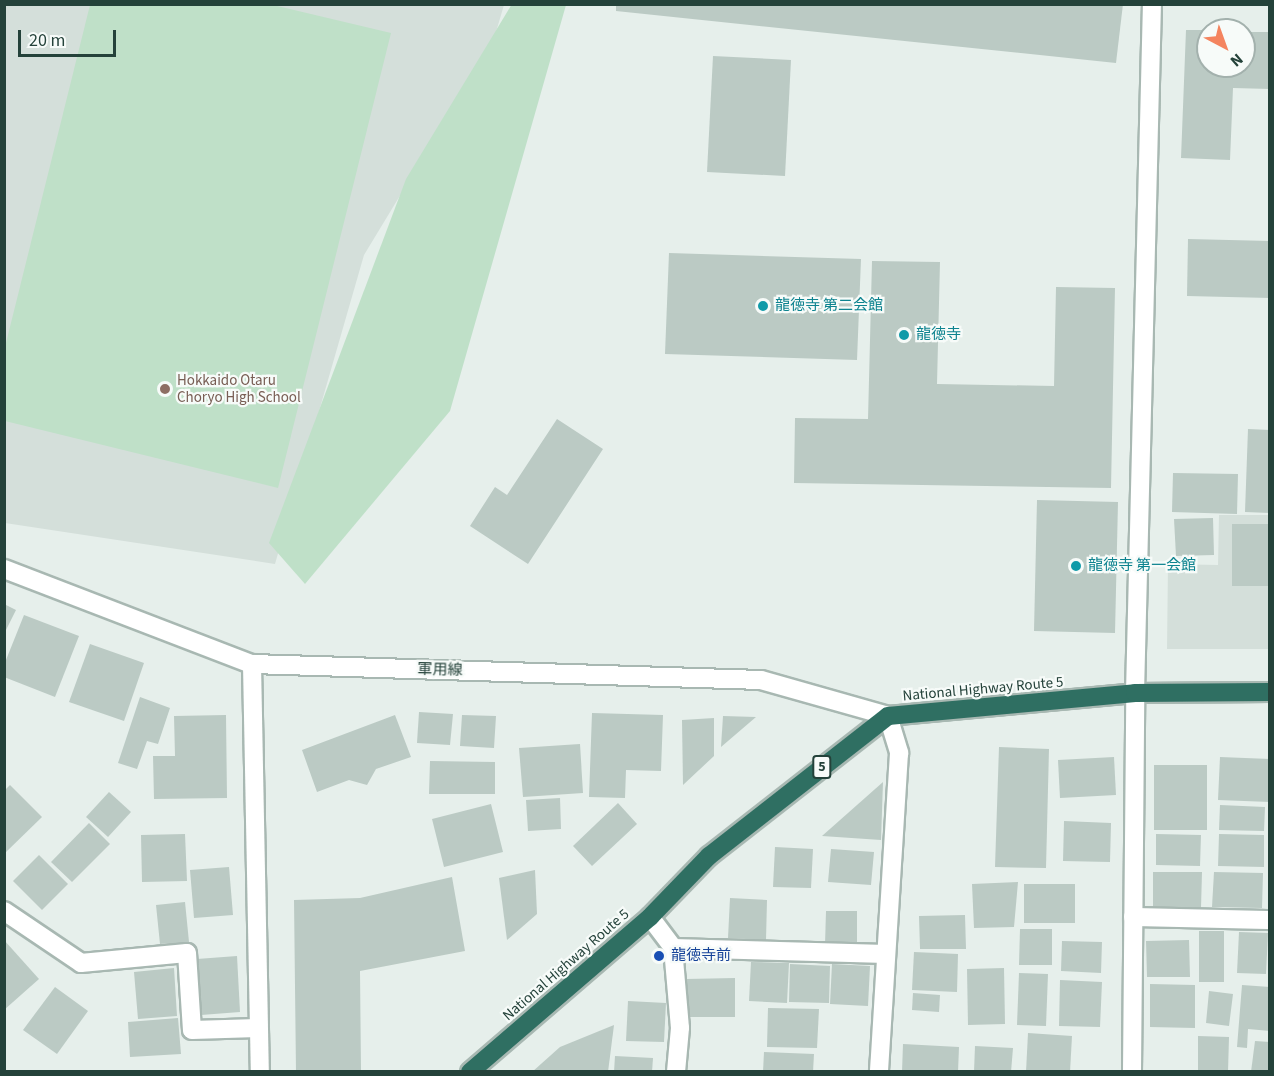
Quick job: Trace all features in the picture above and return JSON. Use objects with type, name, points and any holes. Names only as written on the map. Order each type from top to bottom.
[{"type":"highway","name":"National Highway Route 5","points":[[471,1071],[650,917],[709,856],[888,716],[1135,693],[1269,692]]},
{"type":"street","points":[[1132,1071],[1135,693],[1152,4]]},
{"type":"street","name":"軍用線","points":[[4,569],[252,664],[761,680],[888,716]]},
{"type":"street","points":[[252,664],[260,1071]]},
{"type":"street","points":[[879,1071],[899,753],[888,716]]},
{"type":"street","points":[[4,911],[81,963],[187,954],[192,1030],[258,1028]]},
{"type":"street","points":[[650,917],[673,948],[680,1028],[676,1071]]},
{"type":"street","points":[[1133,917],[1269,920]]},
{"type":"street","points":[[673,948],[886,954]]},
{"type":"shaded area","name":"Hokkaido Otaru Choryo High School","points":[[4,5],[504,5],[493,42],[364,255],[275,564],[5,523]]},
{"type":"shaded area","points":[[1219,515],[1269,515],[1269,649],[1167,649],[1168,564],[1218,565]]},
{"type":"green space","points":[[512,4],[566,5],[450,411],[305,584],[269,543],[406,179]]},
{"type":"green space","name":"Hokkaido Otaru Choryo High School","points":[[90,5],[273,5],[391,33],[278,488],[5,421],[5,347]]},
{"type":"building","points":[[616,4],[1123,4],[1116,63],[616,11]]},
{"type":"building","points":[[1186,30],[1196,30],[1196,78],[1256,78],[1256,32],[1270,32],[1270,89],[1233,88],[1230,160],[1181,158]]},
{"type":"building","points":[[713,56],[791,60],[785,176],[707,172]]},
{"type":"building","points":[[1188,239],[1270,241],[1270,298],[1187,296]]},
{"type":"building","name":"龍徳寺 第二会館","points":[[669,253],[861,259],[857,360],[665,354]]},
{"type":"building","name":"龍徳寺","points":[[872,261],[940,262],[937,384],[1054,386],[1056,287],[1115,288],[1111,488],[794,483],[795,418],[868,419]]},
{"type":"building","points":[[557,419],[603,449],[528,564],[470,526],[495,487],[507,495]]},
{"type":"building","points":[[1248,429],[1270,430],[1270,513],[1245,512]]},
{"type":"building","points":[[1173,473],[1238,474],[1237,514],[1172,512]]},
{"type":"building","name":"龍徳寺 第一会館","points":[[1037,500],[1118,502],[1115,633],[1034,631]]},
{"type":"building","points":[[1213,518],[1214,555],[1176,556],[1174,519]]},
{"type":"building","points":[[1232,524],[1270,524],[1270,586],[1232,586]]},
{"type":"building","points":[[4,604],[16,610],[4,634]]},
{"type":"building","points":[[24,615],[79,636],[55,697],[4,677],[4,665]]},
{"type":"building","points":[[90,644],[144,663],[124,721],[69,702]]},
{"type":"building","points":[[140,697],[170,708],[158,744],[147,741],[137,769],[118,763]]},
{"type":"building","points":[[419,712],[453,714],[450,745],[417,743]]},
{"type":"building","points":[[592,713],[663,715],[661,771],[626,770],[625,798],[589,797]]},
{"type":"building","points":[[226,715],[227,798],[154,799],[153,756],[175,756],[174,716]]},
{"type":"building","points":[[395,715],[411,757],[376,769],[367,785],[349,780],[317,792],[302,750]]},
{"type":"building","points":[[462,715],[496,716],[494,748],[460,746]]},
{"type":"building","points":[[723,716],[756,717],[721,747]]},
{"type":"building","points":[[714,718],[714,756],[683,785],[682,720]]},
{"type":"building","points":[[580,744],[583,793],[523,797],[519,748]]},
{"type":"building","points":[[999,747],[1049,749],[1046,868],[995,867]]},
{"type":"building","points":[[1114,757],[1116,795],[1060,798],[1058,760]]},
{"type":"building","points":[[1220,757],[1270,759],[1270,802],[1218,800]]},
{"type":"building","points":[[430,761],[495,762],[495,794],[429,794]]},
{"type":"building","points":[[1154,765],[1207,765],[1207,830],[1154,830]]},
{"type":"building","points":[[883,782],[881,840],[822,836]]},
{"type":"building","points":[[10,785],[42,817],[4,854],[4,791]]},
{"type":"building","points":[[109,792],[131,812],[108,837],[86,817]]},
{"type":"building","points":[[560,798],[561,829],[528,831],[526,800]]},
{"type":"building","points":[[618,803],[637,824],[592,866],[573,846]]},
{"type":"building","points":[[491,804],[503,852],[444,867],[432,819]]},
{"type":"building","points":[[1220,805],[1265,807],[1264,831],[1219,830]]},
{"type":"building","points":[[1064,821],[1111,823],[1110,862],[1063,861]]},
{"type":"building","points":[[89,823],[110,844],[72,882],[51,862]]},
{"type":"building","points":[[185,834],[187,881],[142,882],[141,835]]},
{"type":"building","points":[[1156,834],[1201,835],[1200,866],[1156,865]]},
{"type":"building","points":[[1219,834],[1264,835],[1264,867],[1218,866]]},
{"type":"building","points":[[775,847],[813,849],[811,888],[773,887]]},
{"type":"building","points":[[831,849],[874,852],[871,885],[828,882]]},
{"type":"building","points":[[39,855],[68,884],[42,910],[13,881]]},
{"type":"building","points":[[229,867],[233,915],[194,918],[190,870]]},
{"type":"building","points":[[535,870],[537,914],[507,940],[499,878]]},
{"type":"building","points":[[1153,872],[1202,872],[1201,908],[1153,907]]},
{"type":"building","points":[[1214,872],[1263,873],[1262,908],[1212,907]]},
{"type":"building","points":[[452,877],[465,951],[360,971],[361,1072],[296,1072],[294,900],[360,898]]},
{"type":"building","points":[[1018,882],[1014,927],[974,928],[972,884]]},
{"type":"building","points":[[1024,884],[1075,884],[1075,923],[1024,923]]},
{"type":"building","points":[[730,898],[767,900],[766,940],[728,938]]},
{"type":"building","points":[[185,902],[189,942],[160,944],[156,905]]},
{"type":"building","points":[[826,911],[857,911],[857,945],[825,945]]},
{"type":"building","points":[[965,915],[966,949],[920,949],[919,916]]},
{"type":"building","points":[[1020,929],[1052,929],[1052,965],[1019,965]]},
{"type":"building","points":[[1199,931],[1224,931],[1224,982],[1199,982]]},
{"type":"building","points":[[1239,932],[1268,933],[1266,974],[1237,973]]},
{"type":"building","points":[[4,940],[39,979],[4,1010]]},
{"type":"building","points":[[1189,940],[1190,977],[1147,977],[1146,941]]},
{"type":"building","points":[[1062,941],[1102,942],[1101,973],[1061,971]]},
{"type":"building","points":[[914,952],[958,954],[957,992],[912,990]]},
{"type":"building","points":[[237,956],[240,1012],[201,1015],[197,959]]},
{"type":"building","points":[[751,962],[789,963],[787,1003],[749,1001]]},
{"type":"building","points":[[790,964],[830,966],[829,1003],[789,1002]]},
{"type":"building","points":[[832,964],[870,966],[868,1006],[830,1004]]},
{"type":"building","points":[[174,968],[177,1016],[138,1019],[134,972]]},
{"type":"building","points":[[1004,968],[1005,1024],[968,1025],[967,969]]},
{"type":"building","points":[[1019,973],[1048,974],[1046,1026],[1017,1025]]},
{"type":"building","points":[[735,978],[735,1017],[686,1017],[686,979]]},
{"type":"building","points":[[1060,980],[1102,982],[1100,1027],[1059,1026]]},
{"type":"building","points":[[1150,984],[1195,985],[1195,1028],[1150,1027]]},
{"type":"building","points":[[1242,985],[1270,987],[1270,1031],[1248,1029],[1247,1048],[1237,1047]]},
{"type":"building","points":[[55,987],[88,1011],[57,1054],[23,1030]]},
{"type":"building","points":[[1209,991],[1233,994],[1229,1026],[1206,1023]]},
{"type":"building","points":[[913,993],[940,995],[939,1012],[912,1010]]},
{"type":"building","points":[[628,1001],[666,1003],[664,1042],[626,1041]]},
{"type":"building","points":[[768,1008],[819,1009],[817,1048],[767,1047]]},
{"type":"building","points":[[178,1018],[181,1054],[130,1057],[128,1022]]},
{"type":"building","points":[[614,1025],[608,1072],[532,1072],[560,1047]]},
{"type":"building","points":[[1028,1033],[1072,1036],[1070,1072],[1026,1072]]},
{"type":"building","points":[[1198,1036],[1229,1037],[1228,1072],[1198,1072]]},
{"type":"building","points":[[1255,1041],[1270,1042],[1270,1072],[1251,1072]]},
{"type":"building","points":[[903,1044],[959,1047],[958,1072],[902,1072]]},
{"type":"building","points":[[975,1046],[1013,1048],[1011,1072],[974,1072]]},
{"type":"building","points":[[764,1052],[814,1054],[813,1072],[763,1072]]},
{"type":"building","points":[[615,1056],[653,1058],[652,1072],[614,1072]]},
{"type":"place","name":"龍徳寺 第二会館","points":[[763,306]]},
{"type":"place","name":"龍徳寺","points":[[904,335]]},
{"type":"place","name":"Hokkaido Otaru Choryo High School","points":[[165,389]]},
{"type":"place","name":"龍徳寺 第一会館","points":[[1076,566]]},
{"type":"place","name":"龍徳寺前","points":[[659,956]]}]
